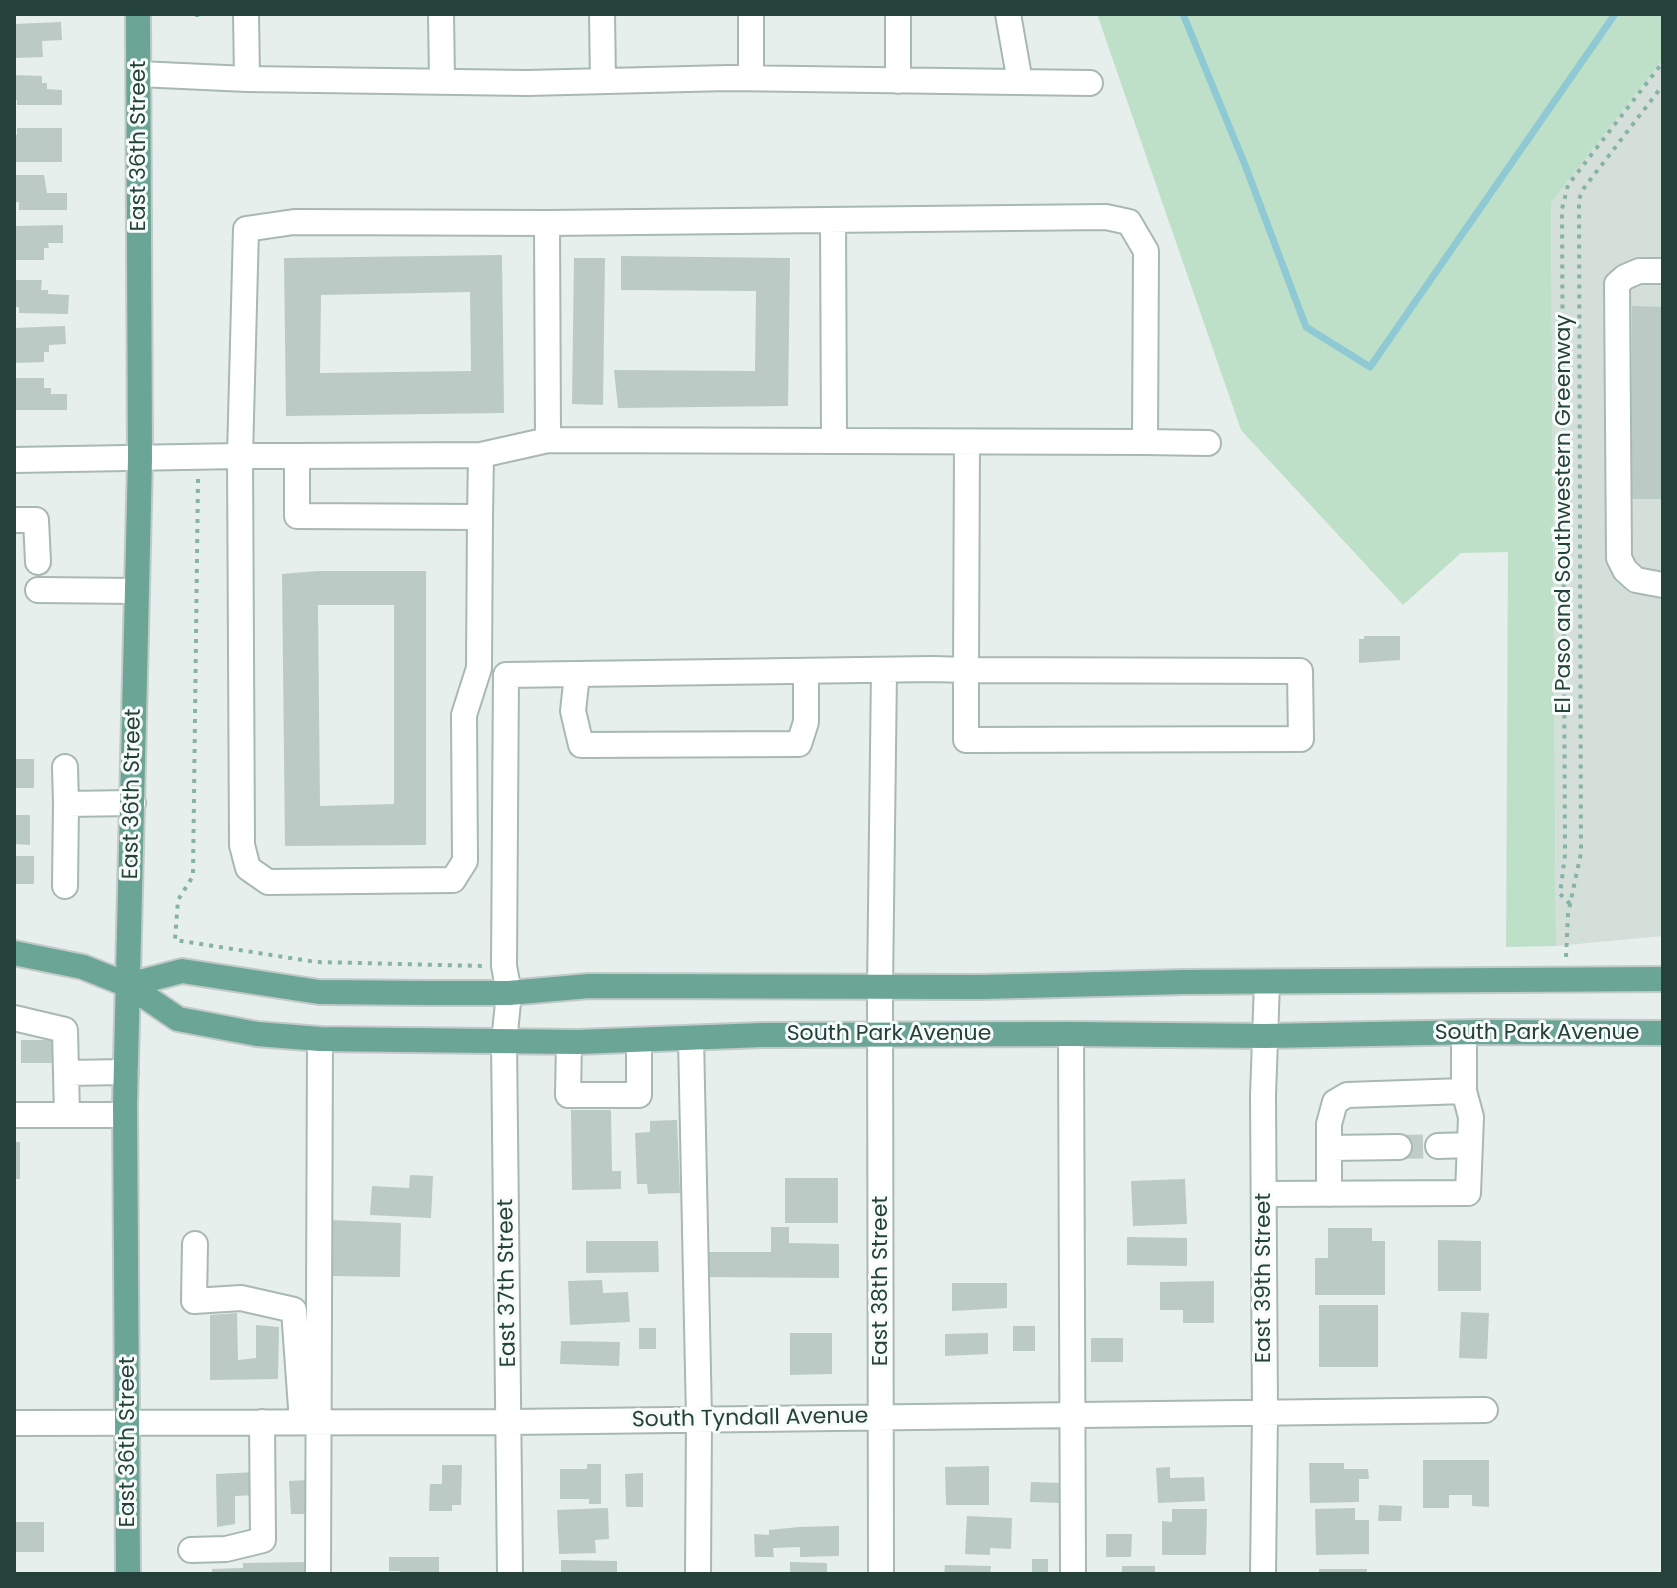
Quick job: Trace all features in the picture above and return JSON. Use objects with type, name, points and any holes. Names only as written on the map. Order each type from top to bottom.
[{"type":"main road","name":"East 36th Street","points":[[128,1574],[125,1115],[140,459],[138,14]]},
{"type":"main road","name":"South Park Avenue","points":[[14,953],[83,967],[128,985],[178,1019],[257,1034],[320,1039],[569,1042],[880,1034],[1265,1036],[1663,1033]]},
{"type":"main road","points":[[128,985],[182,971],[319,992],[509,993],[589,986],[880,988],[1663,979]]},
{"type":"street","points":[[246,14],[247,79]]},
{"type":"street","points":[[441,14],[442,81]]},
{"type":"street","points":[[602,14],[603,81]]},
{"type":"street","points":[[751,14],[751,78]]},
{"type":"street","points":[[898,14],[898,81]]},
{"type":"street","points":[[1008,14],[1020,82]]},
{"type":"street","points":[[139,74],[247,79],[442,81],[751,78],[1090,83]]},
{"type":"street","points":[[481,455],[479,668],[464,715],[465,861],[453,880],[268,882],[248,868],[242,845],[240,456],[246,229],[294,222],[547,223],[1106,217],[1129,222],[1146,251],[1145,442]]},
{"type":"street","points":[[833,220],[834,441]]},
{"type":"street","points":[[547,223],[548,440]]},
{"type":"street","points":[[1663,271],[1639,271],[1617,284],[1619,558],[1625,570],[1636,580],[1663,585]]},
{"type":"street","points":[[14,460],[481,455],[548,440],[1208,443]]},
{"type":"street","points":[[479,668],[506,675],[966,670],[1300,671],[1301,739],[966,740],[966,670],[967,443]]},
{"type":"street","points":[[297,456],[297,516],[480,517]]},
{"type":"street","points":[[14,520],[36,520],[38,562]]},
{"type":"street","points":[[38,590],[137,591]]},
{"type":"street","name":"East 38th Street","points":[[881,1574],[880,988],[884,671]]},
{"type":"street","points":[[577,675],[573,711],[581,745],[799,744],[806,722],[806,672]]},
{"type":"street","name":"East 37th Street","points":[[506,675],[504,966],[509,993],[504,1042],[510,1574]]},
{"type":"street","points":[[65,767],[65,886]]},
{"type":"street","points":[[66,804],[133,803]]},
{"type":"street","name":"East 39th Street","points":[[1263,1574],[1267,982]]},
{"type":"street","points":[[14,1018],[65,1030],[67,1115]]},
{"type":"street","points":[[1264,1194],[1468,1193],[1471,1117],[1464,1091],[1464,1033]]},
{"type":"street","points":[[1071,1034],[1073,1574]]},
{"type":"street","points":[[691,1038],[699,1419],[698,1574]]},
{"type":"street","points":[[318,1574],[310,1422],[320,1039]]},
{"type":"street","points":[[569,1042],[568,1095],[639,1095],[639,1040]]},
{"type":"street","points":[[66,1073],[126,1072]]},
{"type":"street","points":[[1329,1194],[1329,1124],[1335,1102],[1347,1095],[1464,1091]]},
{"type":"street","points":[[14,1115],[125,1115]]},
{"type":"street","points":[[1438,1146],[1470,1145]]},
{"type":"street","points":[[1329,1148],[1399,1147]]},
{"type":"street","points":[[195,1244],[194,1301],[241,1298],[294,1310],[310,1422]]},
{"type":"street","name":"South Tyndall Avenue","points":[[14,1423],[510,1422],[1485,1410]]},
{"type":"street","points":[[191,1550],[226,1549],[263,1540],[262,1422]]},
{"type":"path","points":[[1570,904],[1560,894],[1565,855],[1562,209],[1568,185],[1663,62]]},
{"type":"path","name":"El Paso and Southwestern Greenway","points":[[1566,962],[1570,904],[1581,853],[1579,199],[1584,188],[1663,85]]},
{"type":"path","points":[[175,940],[178,900],[193,876],[198,485]]},
{"type":"shaded area","points":[[1663,59],[1663,936],[1556,946],[1551,203]]},
{"type":"green space","points":[[1097,14],[1663,14],[1663,59],[1551,203],[1556,946],[1506,947],[1508,552],[1461,553],[1403,605],[1241,430]]},
{"type":"building","points":[[61,22],[62,40],[42,41],[43,57],[14,58],[14,24]]},
{"type":"building","points":[[14,75],[42,76],[42,83],[47,83],[47,89],[62,90],[62,105],[17,105],[17,100],[14,100]]},
{"type":"building","points":[[17,128],[62,128],[62,162],[14,162]]},
{"type":"building","points":[[14,175],[44,175],[47,193],[67,193],[67,210],[19,210],[19,202],[14,202]]},
{"type":"building","points":[[63,225],[63,243],[48,243],[49,248],[44,248],[44,260],[14,260],[15,226]]},
{"type":"building","points":[[502,255],[504,413],[286,416],[284,258]],"holes":[[[470,292],[471,371],[320,373],[321,295]]]},
{"type":"building","points":[[621,256],[790,258],[788,406],[618,408],[614,370],[755,371],[756,291],[621,290]]},
{"type":"building","points":[[574,258],[605,258],[603,405],[572,404]]},
{"type":"building","points":[[14,280],[42,280],[41,290],[48,290],[48,294],[69,295],[68,314],[19,313],[19,307],[14,307]]},
{"type":"building","points":[[1632,306],[1663,307],[1663,499],[1632,499]]},
{"type":"building","points":[[65,326],[66,344],[49,345],[49,352],[44,352],[44,362],[14,363],[14,328]]},
{"type":"building","points":[[14,378],[44,378],[44,388],[51,388],[51,394],[67,394],[67,410],[16,410]]},
{"type":"building","points":[[426,571],[426,845],[285,846],[282,574]],"holes":[[[318,605],[394,605],[394,804],[320,806]]]},
{"type":"building","points":[[1364,636],[1400,636],[1400,660],[1359,663],[1359,639],[1364,639]]},
{"type":"building","points":[[14,759],[34,759],[34,788],[14,788]]},
{"type":"building","points":[[14,815],[30,815],[30,845],[14,844]]},
{"type":"building","points":[[14,856],[34,856],[34,884],[14,884]]},
{"type":"building","points":[[21,1040],[61,1040],[61,1063],[21,1063]]},
{"type":"building","points":[[571,1110],[611,1110],[612,1171],[621,1171],[621,1189],[572,1190]]},
{"type":"building","points":[[677,1120],[680,1193],[648,1194],[647,1184],[637,1184],[635,1133],[650,1132],[650,1121]]},
{"type":"building","points":[[14,1142],[20,1142],[20,1179],[14,1179]]},
{"type":"building","points":[[410,1175],[433,1176],[431,1218],[370,1215],[372,1186],[409,1188]]},
{"type":"building","points":[[785,1178],[838,1178],[838,1223],[785,1223]]},
{"type":"building","points":[[1185,1179],[1187,1224],[1133,1226],[1131,1181]]},
{"type":"building","points":[[329,1220],[401,1223],[400,1277],[329,1276]]},
{"type":"building","points":[[771,1227],[789,1227],[789,1243],[839,1244],[839,1278],[705,1277],[705,1252],[771,1252]]},
{"type":"building","points":[[1328,1228],[1372,1228],[1372,1241],[1385,1241],[1385,1295],[1315,1295],[1315,1258],[1328,1258]]},
{"type":"building","points":[[1127,1237],[1187,1238],[1187,1266],[1127,1265]]},
{"type":"building","points":[[1438,1240],[1481,1241],[1481,1291],[1438,1291]]},
{"type":"building","points":[[586,1241],[658,1241],[659,1272],[586,1273]]},
{"type":"building","points":[[602,1280],[603,1293],[628,1292],[630,1322],[570,1325],[568,1281]]},
{"type":"building","points":[[1214,1281],[1214,1323],[1183,1323],[1183,1310],[1160,1310],[1160,1282]]},
{"type":"building","points":[[952,1283],[1007,1283],[1007,1308],[952,1311]]},
{"type":"building","points":[[1319,1305],[1378,1305],[1378,1367],[1319,1367]]},
{"type":"building","points":[[1461,1312],[1489,1313],[1487,1359],[1459,1358]]},
{"type":"building","points":[[237,1313],[238,1360],[256,1358],[256,1325],[279,1327],[278,1379],[210,1380],[210,1315]]},
{"type":"building","points":[[1013,1326],[1035,1326],[1035,1351],[1013,1351]]},
{"type":"building","points":[[639,1328],[656,1328],[656,1349],[639,1349]]},
{"type":"building","points":[[790,1333],[832,1333],[832,1374],[790,1375]]},
{"type":"building","points":[[988,1333],[988,1354],[945,1356],[945,1334]]},
{"type":"building","points":[[1091,1338],[1123,1338],[1123,1362],[1091,1362]]},
{"type":"building","points":[[561,1341],[620,1342],[619,1366],[560,1364]]},
{"type":"building","points":[[1423,1460],[1489,1460],[1489,1507],[1472,1506],[1472,1495],[1449,1495],[1449,1508],[1423,1508]]},
{"type":"building","points":[[1309,1463],[1344,1463],[1344,1469],[1368,1469],[1369,1479],[1359,1479],[1359,1502],[1310,1503]]},
{"type":"building","points":[[587,1464],[601,1464],[601,1504],[589,1504],[589,1499],[560,1499],[560,1469],[587,1469]]},
{"type":"building","points":[[442,1465],[462,1465],[461,1505],[452,1505],[452,1511],[429,1511],[430,1484],[442,1484]]},
{"type":"building","points":[[989,1466],[989,1505],[946,1505],[945,1467]]},
{"type":"building","points":[[1170,1467],[1170,1478],[1204,1477],[1205,1501],[1158,1503],[1156,1468]]},
{"type":"building","points":[[257,1472],[258,1495],[235,1496],[235,1524],[217,1527],[216,1474]]},
{"type":"building","points":[[643,1473],[643,1507],[626,1507],[625,1474]]},
{"type":"building","points":[[307,1480],[307,1514],[291,1514],[289,1481]]},
{"type":"building","points":[[1031,1482],[1061,1483],[1060,1503],[1030,1502]]},
{"type":"building","points":[[1379,1505],[1402,1506],[1401,1521],[1378,1521]]},
{"type":"building","points":[[608,1508],[609,1539],[595,1540],[596,1553],[559,1554],[557,1510]]},
{"type":"building","points":[[1355,1508],[1355,1520],[1369,1520],[1369,1554],[1316,1555],[1315,1509]]},
{"type":"building","points":[[1172,1509],[1207,1509],[1206,1555],[1162,1555],[1162,1521],[1172,1522]]},
{"type":"building","points":[[967,1516],[1012,1518],[1011,1549],[990,1548],[990,1555],[965,1554]]},
{"type":"building","points":[[14,1522],[44,1522],[44,1552],[14,1552]]},
{"type":"building","points":[[839,1526],[839,1556],[800,1557],[800,1547],[773,1548],[774,1557],[755,1557],[754,1534],[769,1535],[769,1530],[799,1527]]},
{"type":"building","points":[[1106,1534],[1132,1534],[1131,1557],[1106,1557]]},
{"type":"building","points":[[389,1557],[439,1557],[439,1574],[389,1571]]},
{"type":"building","points":[[1032,1559],[1048,1559],[1048,1573],[1032,1573]]},
{"type":"building","points":[[561,1560],[617,1561],[617,1574],[561,1574]]},
{"type":"building","points":[[307,1562],[307,1574],[212,1574],[212,1569],[243,1568],[243,1563]]},
{"type":"building","points":[[790,1562],[827,1563],[827,1574],[790,1574]]},
{"type":"building","points":[[945,1565],[991,1566],[990,1574],[944,1574]]},
{"type":"building","points":[[1122,1566],[1155,1566],[1155,1574],[1122,1574]]},
{"type":"building","points":[[1319,1569],[1367,1569],[1367,1574],[1319,1574]]},
{"type":"waterway","points":[[1183,14],[1245,165],[1306,327],[1370,367],[1615,14]]},
{"type":"tunnel","points":[[1399,1147],[1438,1146]]}]
